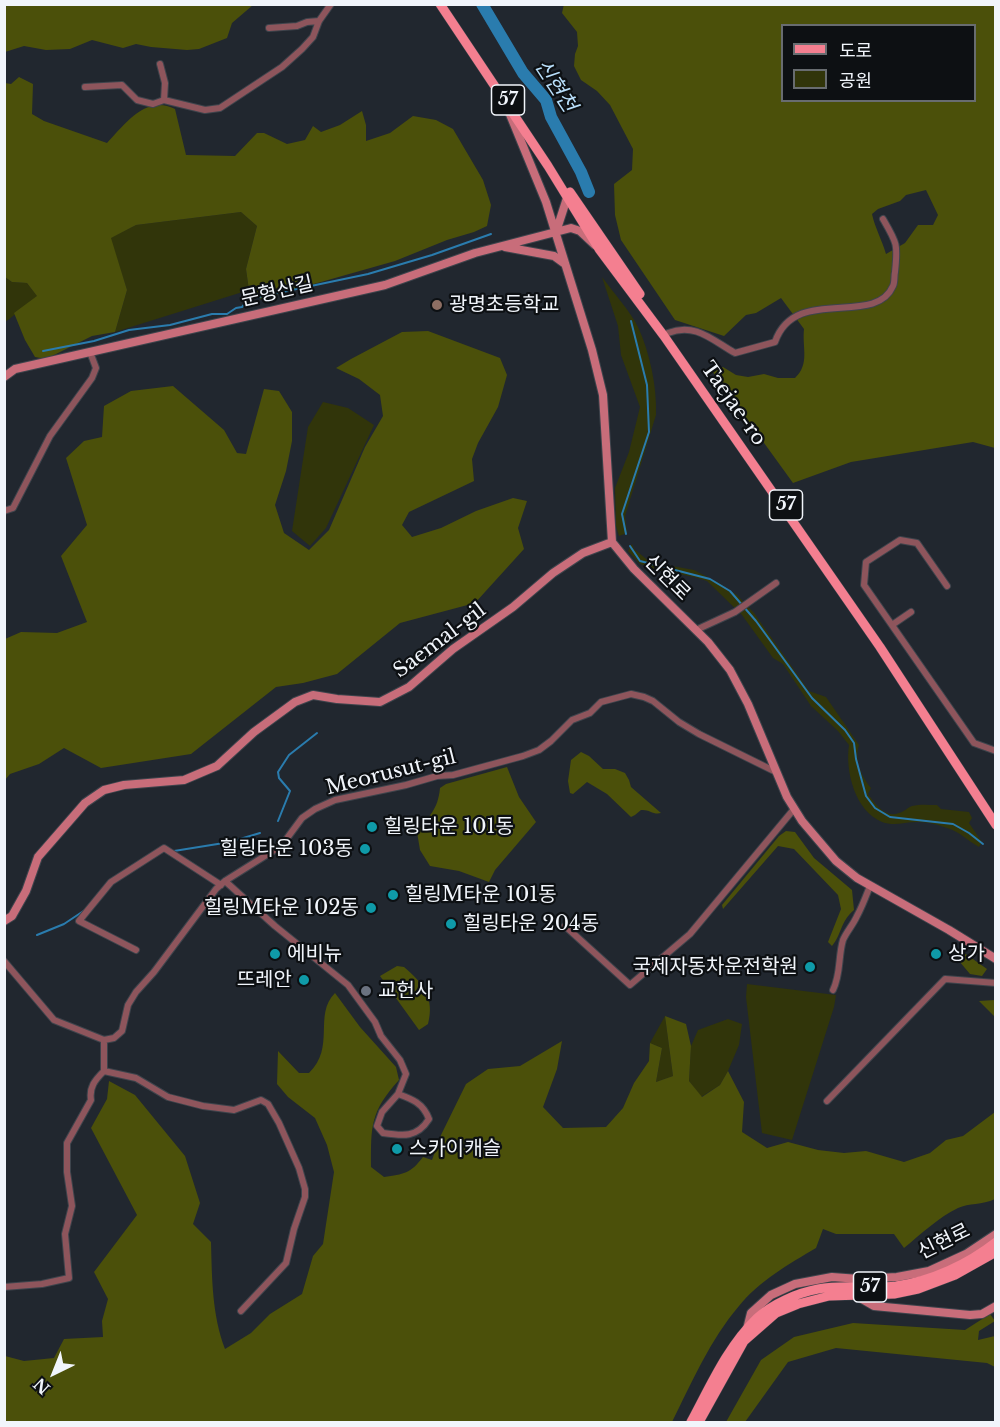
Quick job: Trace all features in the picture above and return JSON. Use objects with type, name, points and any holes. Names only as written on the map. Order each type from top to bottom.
[{"type":"main road","name":"Taejae-ro","points":[[442,4],[507,105],[668,333],[883,645],[996,817]]},
{"type":"main road","name":"Taejae-ro","points":[[442,4],[570,196],[599,249],[664,336],[880,647],[996,825]]},
{"type":"main road","points":[[507,105],[529,156],[556,233],[603,395],[612,542]]},
{"type":"main road","points":[[556,233],[570,196]]},
{"type":"main road","name":"문형산길","points":[[4,377],[15,369],[385,285],[498,246],[571,228],[580,231],[599,249]]},
{"type":"main road","points":[[498,246],[554,256],[565,264]]},
{"type":"main road","name":"신현로","points":[[612,542],[634,569],[696,630],[730,670],[748,704],[794,808],[802,821],[836,861],[870,886],[996,959]]},
{"type":"main road","name":"Saemal-gil","points":[[4,921],[12,916],[26,891],[38,857],[85,803],[104,790],[124,784],[184,780],[217,766],[254,732],[286,708],[313,695],[380,702],[410,687],[453,649],[513,607],[553,573],[583,553],[612,542]]},
{"type":"main road","name":"57","points":[[691,1422],[737,1340],[758,1317],[782,1301],[818,1289],[880,1287],[917,1282],[956,1268],[995,1237]]},
{"type":"main road","name":"57","points":[[699,1422],[744,1341],[769,1318],[783,1310],[814,1299],[838,1295],[894,1294],[918,1289],[955,1275],[996,1252]]},
{"type":"main road","points":[[855,1295],[874,1306],[970,1316],[982,1314],[996,1306]]},
{"type":"street","points":[[85,87],[122,85],[137,100],[153,104],[164,100],[205,110],[220,108],[282,67],[313,37],[319,21],[331,4]]},
{"type":"street","points":[[269,28],[297,26],[319,21]]},
{"type":"street","points":[[160,64],[165,83],[164,100]]},
{"type":"street","points":[[668,333],[679,329],[689,329],[704,334],[735,353],[775,342],[779,330],[792,320],[814,309],[848,308],[882,300],[893,286],[897,243],[883,219]]},
{"type":"street","points":[[4,511],[13,508],[50,436],[92,378],[96,368],[90,352]]},
{"type":"street","points":[[946,586],[917,543],[900,540],[866,562],[864,585],[974,743],[996,751]]},
{"type":"street","points":[[696,630],[735,612],[776,583]]},
{"type":"street","points":[[892,625],[911,612]]},
{"type":"street","name":"Meorusut-gil","points":[[104,1040],[114,1038],[122,1030],[128,1005],[136,992],[223,883],[285,842],[302,818],[335,800],[437,776],[453,775],[523,756],[539,750],[572,720],[590,713],[601,702],[631,694],[653,701],[679,722],[699,734],[777,772]]},
{"type":"street","points":[[565,926],[630,985],[690,934],[794,808]]},
{"type":"street","points":[[136,950],[79,921],[111,882],[164,848],[223,883],[348,985],[403,1066],[406,1074],[398,1094],[382,1112],[377,1126],[383,1133],[400,1136],[423,1128],[429,1119],[426,1111],[417,1101],[398,1094]]},
{"type":"street","points":[[833,990],[838,980],[843,940],[870,886]]},
{"type":"street","points":[[4,961],[54,1020],[104,1040],[104,1071],[94,1080],[90,1093],[91,1100],[67,1143],[67,1172],[72,1206],[65,1234],[69,1278],[50,1283],[4,1287]]},
{"type":"street","points":[[827,1101],[945,979],[996,983]]},
{"type":"street","points":[[104,1071],[136,1078],[168,1097],[203,1106],[234,1110],[261,1100],[268,1104],[279,1123],[299,1168],[305,1197],[286,1263],[241,1311]]},
{"type":"green space","points":[[5,4],[253,5],[232,23],[227,38],[199,49],[187,50],[136,44],[123,48],[92,40],[70,49],[46,50],[24,46],[5,52]]},
{"type":"green space","points":[[564,4],[995,5],[995,448],[973,442],[851,462],[793,483],[712,371],[723,367],[736,375],[748,377],[764,374],[778,378],[795,378],[800,373],[804,361],[804,329],[781,298],[756,313],[746,315],[724,336],[675,320],[621,240],[615,215],[614,184],[632,170],[633,149],[610,105],[597,91],[581,80],[574,66],[578,46],[577,32],[562,13]],"holes":[[[926,190],[938,215],[933,225],[918,225],[905,243],[886,254],[872,214],[878,209],[900,201],[906,195]]]},
{"type":"green space","points":[[19,77],[33,84],[32,114],[44,121],[107,143],[129,120],[145,108],[164,105],[175,109],[186,155],[235,156],[257,133],[264,133],[287,144],[305,140],[313,126],[321,132],[340,125],[362,111],[366,125],[366,141],[390,133],[413,116],[436,120],[453,129],[483,180],[491,205],[487,226],[395,261],[261,299],[249,290],[246,269],[257,226],[241,212],[136,225],[111,238],[127,290],[115,332],[92,336],[46,359],[35,357],[14,313],[37,296],[27,283],[12,282],[5,277],[5,83],[11,84]]},
{"type":"green space","points":[[241,212],[257,226],[246,269],[249,290],[115,332],[127,290],[110,238],[136,225]]},
{"type":"green space","points":[[5,277],[12,282],[27,283],[38,297],[5,322]]},
{"type":"green space","points":[[602,277],[638,327],[649,359],[655,393],[656,415],[625,516],[627,533],[619,536],[616,526],[615,488],[629,452],[640,407],[621,355],[618,326]]},
{"type":"green space","points":[[428,331],[500,358],[507,375],[498,407],[472,459],[474,481],[409,512],[402,525],[412,537],[441,528],[476,511],[513,498],[527,501],[518,528],[524,549],[475,603],[400,623],[337,674],[276,687],[191,754],[101,768],[64,748],[39,764],[10,774],[5,780],[5,639],[21,632],[57,633],[87,622],[61,556],[87,525],[66,458],[84,441],[102,437],[104,406],[131,391],[173,386],[224,430],[237,453],[246,454],[264,389],[279,391],[292,412],[292,441],[286,471],[275,505],[284,533],[309,550],[329,530],[365,447],[383,416],[380,395],[359,379],[336,368],[402,332]]},
{"type":"green space","points":[[323,402],[348,408],[374,425],[326,528],[310,546],[292,531],[308,427]]},
{"type":"green space","points":[[632,544],[634,549],[650,562],[694,570],[719,583],[737,595],[754,613],[809,691],[826,697],[859,745],[858,762],[861,773],[871,788],[868,794],[881,810],[894,814],[912,806],[937,805],[941,809],[969,812],[972,818],[969,823],[982,842],[979,847],[956,831],[937,825],[919,822],[887,823],[873,817],[865,809],[854,789],[849,766],[849,745],[838,731],[811,706],[783,664],[773,658],[742,615],[707,581],[640,564],[628,551]]},
{"type":"green space","points":[[581,752],[603,769],[615,769],[625,773],[631,787],[661,813],[641,810],[631,817],[607,794],[587,782],[573,794],[570,793],[568,781],[571,760]]},
{"type":"green space","points":[[507,767],[519,797],[536,822],[495,870],[489,882],[459,871],[430,866],[420,850],[417,832],[435,807],[440,788],[446,784]]},
{"type":"green space","points":[[786,831],[795,832],[814,858],[852,890],[854,910],[846,919],[832,946],[828,942],[841,909],[838,895],[794,849],[778,846],[723,909],[722,905],[779,836]]},
{"type":"green space","points":[[960,950],[987,969],[982,976],[970,974],[959,961]]},
{"type":"green space","points":[[397,966],[404,967],[417,979],[426,992],[430,1015],[428,1024],[419,1030],[380,976]]},
{"type":"green space","points":[[747,984],[836,995],[792,1140],[762,1133],[746,997]]},
{"type":"green space","points":[[335,993],[360,1027],[396,1067],[399,1080],[382,1101],[372,1130],[371,1167],[384,1177],[406,1172],[423,1157],[432,1160],[441,1135],[466,1084],[488,1069],[520,1066],[562,1041],[557,1069],[543,1107],[563,1128],[606,1127],[623,1108],[634,1083],[649,1061],[650,1043],[662,1048],[656,1082],[673,1076],[665,1016],[686,1024],[691,1046],[689,1081],[702,1097],[720,1085],[728,1071],[744,1102],[742,1132],[767,1148],[788,1142],[818,1150],[844,1153],[866,1151],[904,1162],[930,1153],[946,1140],[963,1136],[995,1112],[995,1199],[962,1206],[930,1226],[904,1248],[894,1234],[836,1234],[823,1229],[816,1248],[765,1281],[747,1297],[729,1319],[702,1362],[672,1422],[5,1422],[5,1356],[24,1361],[54,1358],[64,1339],[103,1337],[102,1321],[108,1299],[94,1272],[137,1215],[91,1128],[107,1099],[109,1081],[135,1095],[185,1156],[200,1203],[193,1224],[211,1242],[215,1310],[225,1349],[251,1333],[270,1314],[302,1294],[313,1256],[323,1244],[334,1172],[327,1145],[315,1118],[288,1097],[277,1084],[278,1051],[299,1073],[309,1073],[321,1053],[325,1011]]},
{"type":"green space","points":[[996,1000],[995,1017],[979,1001]]},
{"type":"green space","points":[[665,1016],[673,1076],[656,1082],[662,1048],[650,1043]]},
{"type":"green space","points":[[728,1019],[742,1024],[739,1045],[720,1085],[701,1097],[689,1081],[691,1046],[698,1030]]},
{"type":"green space","points":[[990,1314],[995,1321],[979,1331],[978,1340],[995,1336],[995,1367],[987,1363],[836,1348],[788,1362],[745,1422],[726,1422],[761,1360],[794,1337],[853,1323],[965,1330]]},
{"type":"waterway","name":"신현천","points":[[482,4],[523,73],[546,100],[551,117],[581,172],[589,192]]},
{"type":"waterway","points":[[43,351],[94,341],[129,330],[170,325],[212,314],[227,314],[242,307],[249,299],[368,274],[491,234]]},
{"type":"waterway","points":[[626,534],[622,514],[649,432],[647,385],[631,321]]},
{"type":"waterway","points":[[630,546],[640,561],[710,579],[730,591],[756,621],[812,698],[845,730],[854,743],[866,796],[875,808],[890,817],[953,824],[983,844]]},
{"type":"waterway","points":[[278,821],[290,791],[279,778],[278,772],[289,755],[317,733]]},
{"type":"waterway","points":[[174,851],[230,842],[260,833]]},
{"type":"waterway","points":[[37,935],[64,924],[85,910]]},
{"type":"place","name":"광명초등학교","points":[[437,305]]},
{"type":"place","name":"힐링타운 101동","points":[[372,827]]},
{"type":"place","name":"힐링타운 103동","points":[[365,849]]},
{"type":"place","name":"힐링M타운 101동","points":[[393,895]]},
{"type":"place","name":"힐링M타운 102동","points":[[371,908]]},
{"type":"place","name":"힐링타운 204동","points":[[451,924]]},
{"type":"place","name":"에비뉴","points":[[275,954]]},
{"type":"place","name":"상가","points":[[936,954]]},
{"type":"place","name":"국제자동차운전학원","points":[[810,967]]},
{"type":"place","name":"뜨레안","points":[[304,980]]},
{"type":"place","name":"교헌사","points":[[366,991]]},
{"type":"place","name":"스카이캐슬","points":[[397,1149]]}]
